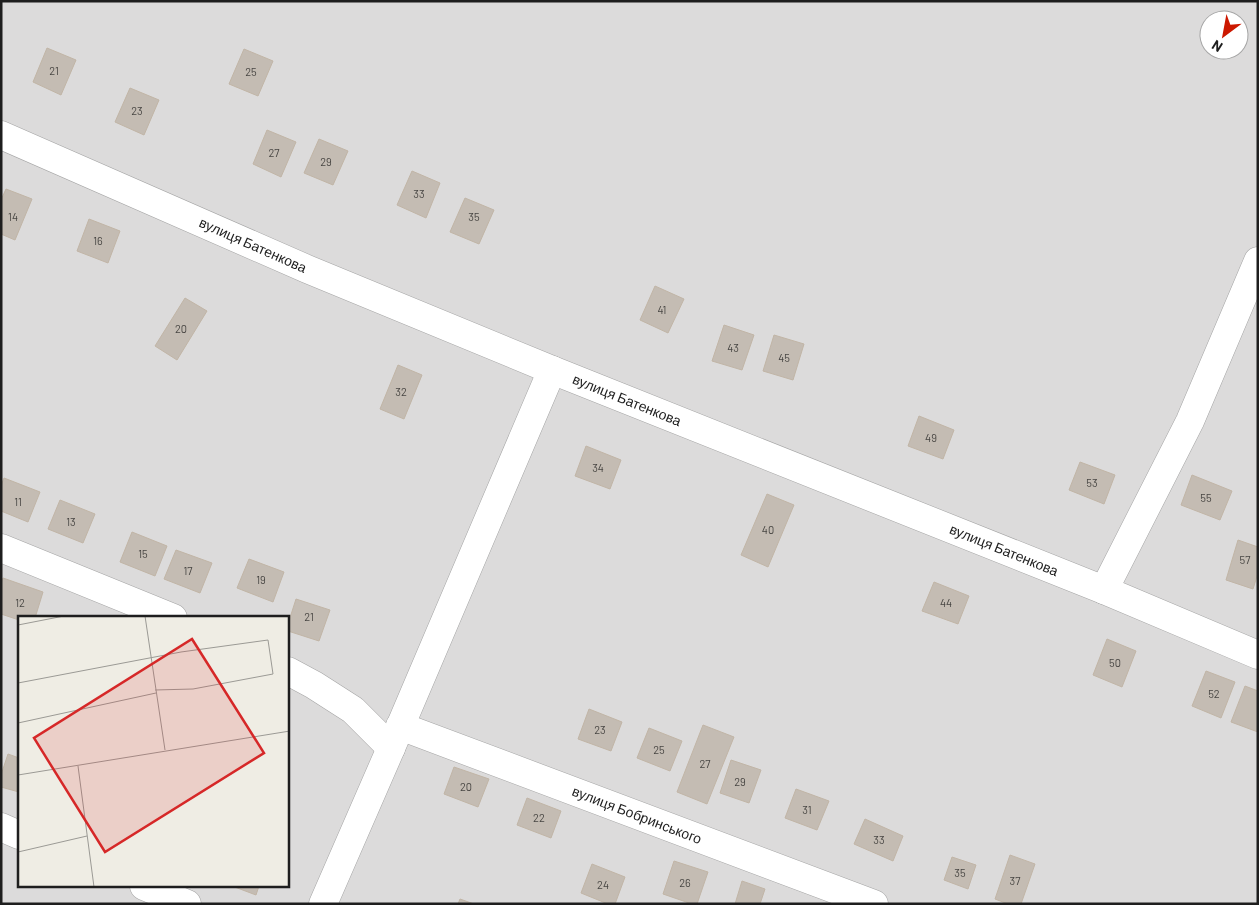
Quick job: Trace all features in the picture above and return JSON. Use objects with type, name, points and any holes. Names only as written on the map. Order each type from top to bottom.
[{"type":"street","name":"вулиця Батенкова","points":[[1,135],[307,269],[552,370],[1104,590],[1258,655]]},
{"type":"street","points":[[1104,590],[1190,421],[1258,260]]},
{"type":"street","points":[[323,904],[552,370]]},
{"type":"street","points":[[1,548],[168,616]]},
{"type":"street","name":"вулиця Бобринського","points":[[289,672],[314,685],[396,737],[874,904]]},
{"type":"street","points":[[1,827],[18,835]]},
{"type":"street","points":[[149,888],[187,904]]},
{"type":"shaded area","points":[[1,1],[1258,1],[1258,904],[1,904]]},
{"type":"building","points":[[47,48],[76,60],[61,95],[33,82]]},
{"type":"building","points":[[244,49],[273,61],[258,96],[229,84]]},
{"type":"building","points":[[130,88],[159,100],[144,135],[115,122]]},
{"type":"building","points":[[267,130],[296,142],[281,177],[253,164]]},
{"type":"building","points":[[319,139],[348,151],[333,185],[304,173]]},
{"type":"building","points":[[412,171],[440,183],[426,218],[397,205]]},
{"type":"building","points":[[6,189],[32,199],[15,240],[1,234],[1,200]]},
{"type":"building","points":[[465,198],[494,210],[479,244],[450,232]]},
{"type":"building","points":[[89,219],[120,231],[108,263],[77,251]]},
{"type":"building","points":[[655,286],[684,299],[668,333],[640,320]]},
{"type":"building","points":[[185,298],[207,311],[177,360],[155,346]]},
{"type":"building","points":[[724,325],[754,335],[742,370],[712,361]]},
{"type":"building","points":[[774,335],[804,344],[793,380],[763,371]]},
{"type":"building","points":[[398,365],[422,375],[404,419],[380,409]]},
{"type":"building","points":[[919,416],[954,430],[943,459],[908,446]]},
{"type":"building","points":[[586,446],[621,460],[610,489],[575,476]]},
{"type":"building","points":[[1080,462],[1115,475],[1104,504],[1069,490]]},
{"type":"building","points":[[1192,475],[1232,491],[1220,520],[1181,505]]},
{"type":"building","points":[[4,478],[40,492],[28,522],[1,511],[1,486]]},
{"type":"building","points":[[767,494],[794,505],[768,567],[741,555]]},
{"type":"building","points":[[60,500],[95,514],[83,543],[48,529]]},
{"type":"building","points":[[132,532],[167,546],[155,576],[120,562]]},
{"type":"building","points":[[1238,540],[1258,547],[1258,573],[1253,589],[1226,580]]},
{"type":"building","points":[[176,550],[212,563],[200,593],[164,579]]},
{"type":"building","points":[[249,559],[284,572],[273,602],[237,588]]},
{"type":"building","points":[[3,578],[43,592],[36,616],[18,616],[18,620],[1,614],[1,583]]},
{"type":"building","points":[[934,582],[969,596],[958,624],[922,611]]},
{"type":"building","points":[[296,599],[330,610],[319,641],[289,631],[289,621]]},
{"type":"building","points":[[1107,639],[1136,651],[1122,687],[1093,675]]},
{"type":"building","points":[[1206,671],[1235,682],[1221,718],[1192,706]]},
{"type":"building","points":[[1245,686],[1258,691],[1258,732],[1231,722]]},
{"type":"building","points":[[589,709],[622,722],[611,751],[578,739]]},
{"type":"building","points":[[703,725],[734,737],[707,804],[677,792]]},
{"type":"building","points":[[649,728],[682,741],[670,771],[637,758]]},
{"type":"building","points":[[8,754],[18,758],[18,792],[1,787],[1,775]]},
{"type":"building","points":[[731,760],[761,770],[749,803],[720,793]]},
{"type":"building","points":[[454,767],[489,779],[478,807],[444,794]]},
{"type":"building","points":[[796,789],[829,801],[817,830],[785,818]]},
{"type":"building","points":[[527,798],[561,811],[551,838],[517,825]]},
{"type":"building","points":[[865,819],[903,836],[893,861],[854,844]]},
{"type":"building","points":[[1010,855],[1035,864],[1021,904],[1008,904],[995,899]]},
{"type":"building","points":[[952,857],[976,865],[968,889],[944,880]]},
{"type":"building","points":[[674,861],[708,872],[697,904],[663,894]]},
{"type":"building","points":[[592,864],[625,877],[615,904],[608,904],[581,893]]},
{"type":"building","points":[[742,881],[765,889],[760,904],[735,904]]},
{"type":"building","points":[[237,888],[258,888],[256,895]]},
{"type":"building","points":[[460,899],[474,904],[458,904]]}]
